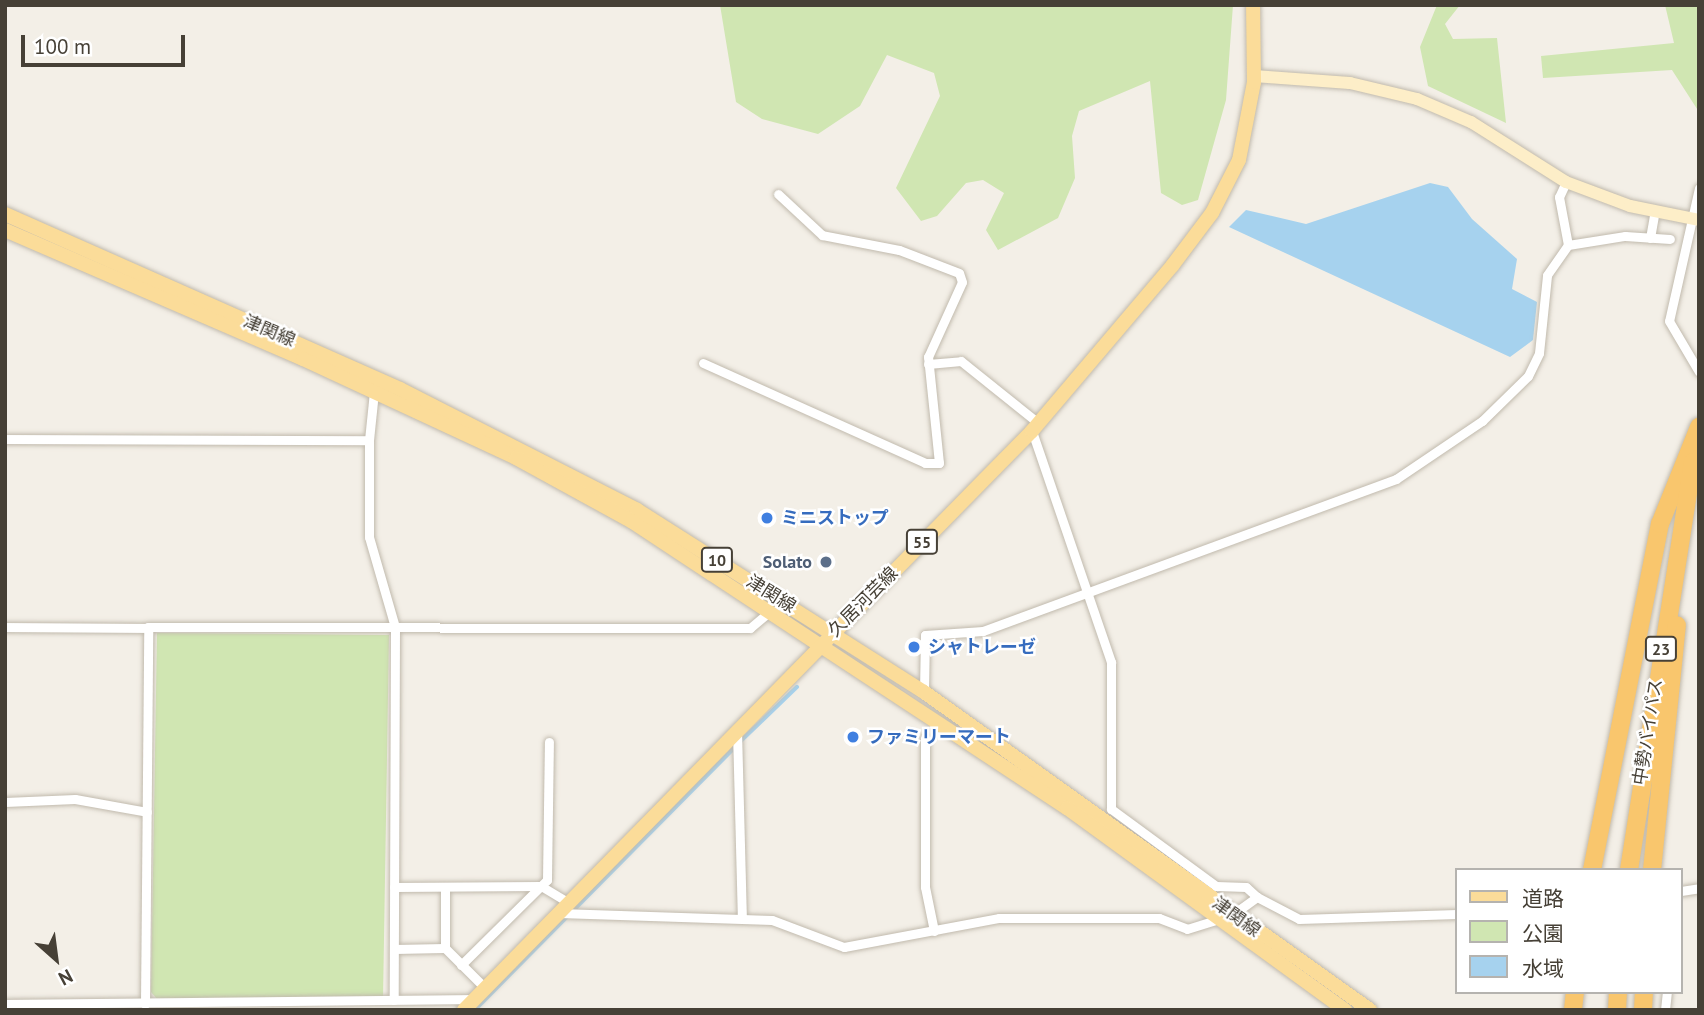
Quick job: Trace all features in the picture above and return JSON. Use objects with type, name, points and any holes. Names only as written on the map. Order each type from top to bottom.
[{"type":"highway","points":[[1592,868],[1660,524],[1699,429]]},
{"type":"highway","points":[[1652,868],[1699,429]]},
{"type":"highway","name":"中勢バイパス","points":[[1629,868],[1699,429]]},
{"type":"main road","name":"久居河芸線","points":[[469,1004],[740,738],[832,633],[1035,427],[1212,213],[1239,160],[1254,76],[1252,5]]},
{"type":"main road","name":"津関線","points":[[5,214],[519,445],[638,510],[924,692],[1232,915],[1370,1010]]},
{"type":"main road","name":"津関線","points":[[5,230],[374,392],[608,509],[822,644],[1067,808],[1213,917],[1345,1010]]},
{"type":"street","points":[[1254,76],[1350,83],[1417,99],[1471,122],[1566,182],[1655,211],[1694,219]]},
{"type":"street","points":[[924,692],[925,635],[971,634],[1396,479],[1482,421],[1533,365],[1544,331],[1547,275],[1568,245],[1559,197],[1566,182]]},
{"type":"street","points":[[1699,188],[1669,321],[1699,372]]},
{"type":"street","points":[[703,363],[925,463],[939,466],[928,365],[962,282],[959,273],[899,250],[822,235],[778,194]]},
{"type":"street","points":[[1650,237],[1655,211]]},
{"type":"street","points":[[1568,245],[1650,237],[1670,239]]},
{"type":"street","points":[[928,365],[961,361],[1035,427],[1111,662],[1111,809],[1216,886],[1246,887],[1257,897],[1299,919],[1456,914]]},
{"type":"street","points":[[374,392],[369,440],[369,537],[395,627],[394,1000]]},
{"type":"street","points":[[5,439],[369,440]]},
{"type":"street","points":[[5,627],[750,628],[770,611]]},
{"type":"street","points":[[145,1004],[149,628]]},
{"type":"street","points":[[740,738],[742,919]]},
{"type":"street","points":[[925,738],[925,887],[934,931]]},
{"type":"street","points":[[461,965],[547,880],[549,742]]},
{"type":"street","points":[[5,802],[75,799],[147,812]]},
{"type":"street","points":[[394,887],[541,886],[565,912],[772,920],[844,947],[934,931],[1042,917],[1159,918],[1187,929],[1213,917],[1232,915],[1257,897]]},
{"type":"street","points":[[445,887],[445,948],[485,988]]},
{"type":"street","points":[[394,949],[445,948]]},
{"type":"street","points":[[5,1004],[394,1000],[469,1004]]},
{"type":"green space","points":[[720,5],[1233,5],[1226,100],[1198,200],[1182,205],[1161,193],[1150,81],[1079,111],[1072,136],[1075,178],[1058,218],[998,250],[986,230],[1004,193],[983,180],[966,183],[937,216],[921,221],[896,188],[940,96],[934,73],[887,55],[860,106],[818,134],[762,119],[736,102]]},
{"type":"green space","points":[[1437,5],[1460,5],[1445,24],[1453,39],[1497,38],[1506,123],[1428,86],[1420,47]]},
{"type":"green space","points":[[1665,5],[1699,5],[1699,112],[1672,70],[1543,78],[1541,56],[1674,43]]},
{"type":"green space","points":[[157,633],[389,635],[383,999],[157,999],[151,992]]},
{"type":"water","points":[[1430,183],[1448,187],[1472,219],[1517,259],[1512,289],[1537,302],[1533,340],[1510,357],[1229,227],[1246,210],[1306,224]]},
{"type":"waterway","points":[[740,742],[797,687]]},
{"type":"waterway","points":[[475,1010],[735,747]]},
{"type":"place","name":"ミニストップ","points":[[767,518]]},
{"type":"place","name":"Solato","points":[[826,562]]},
{"type":"place","name":"シャトレーゼ","points":[[914,647]]},
{"type":"place","name":"ファミリーマート","points":[[853,737]]}]
